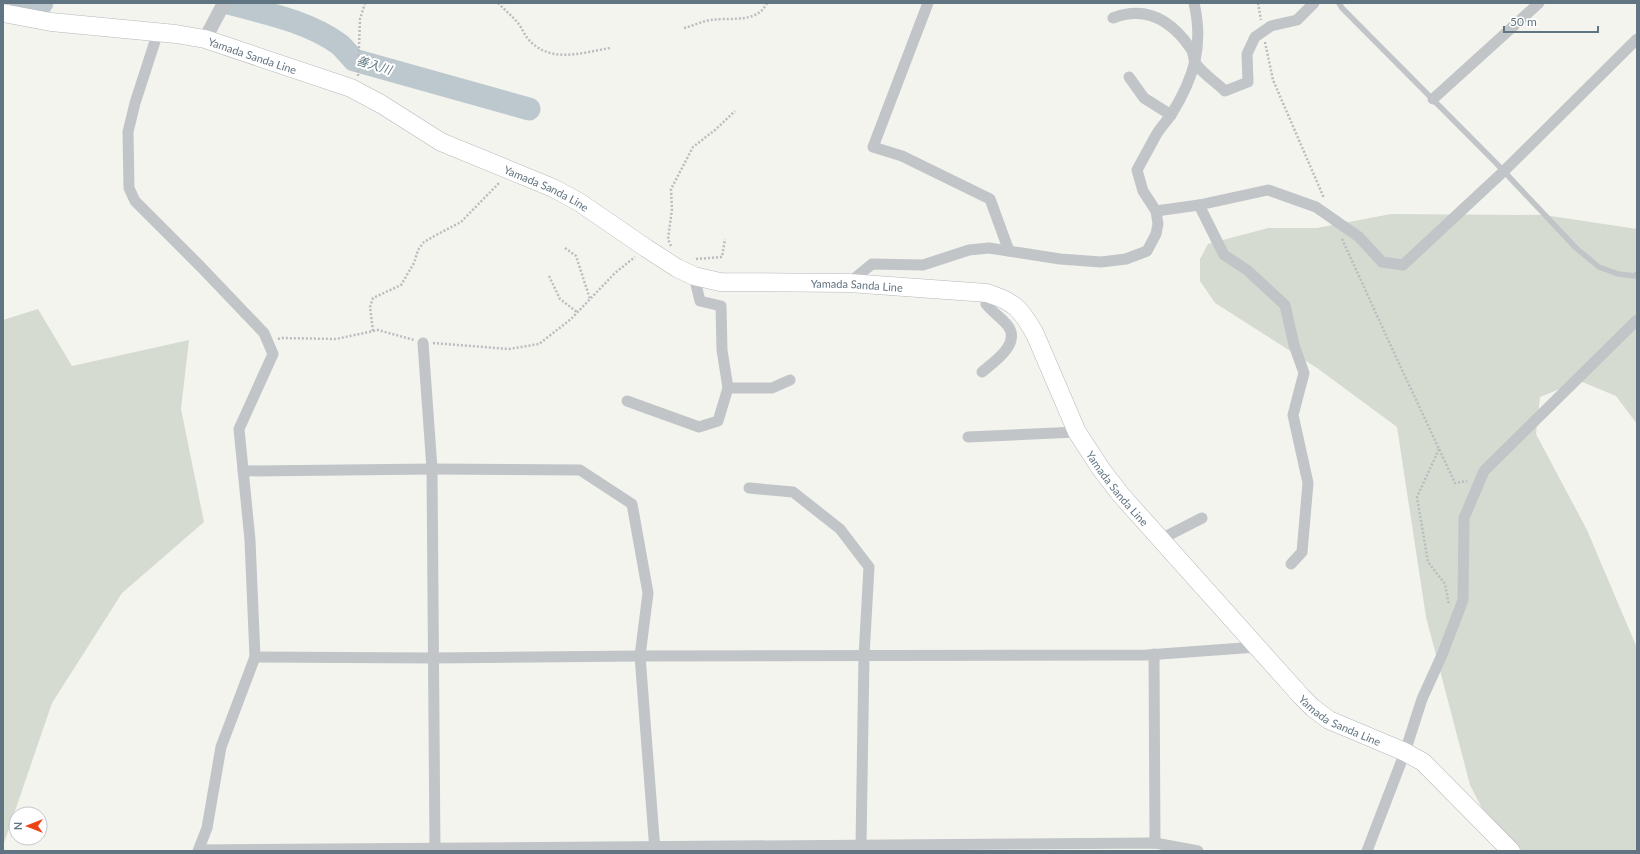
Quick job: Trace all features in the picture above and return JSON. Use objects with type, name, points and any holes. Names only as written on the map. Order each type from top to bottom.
[{"type":"main road","name":"Yamada Sanda Line","points":[[3,12],[51,22],[205,38],[351,88],[381,104],[441,142],[510,169],[553,188],[579,202],[646,248],[694,276],[720,282],[849,283],[987,293],[1005,299],[1018,308],[1035,334],[1077,432],[1101,469],[1121,495],[1305,700],[1329,720],[1405,752],[1427,766],[1511,851]]},
{"type":"street","points":[[205,38],[224,3]]},
{"type":"street","points":[[928,3],[873,147],[902,156],[990,199],[1009,251]]},
{"type":"street","points":[[849,283],[872,264],[923,265],[969,250],[989,248],[1101,262],[1126,258],[1147,251],[1156,234],[1158,224],[1156,211],[1143,191],[1137,170],[1155,136],[1171,115],[1192,76],[1197,56],[1197,14],[1194,3]]},
{"type":"street","points":[[1113,18],[1125,13],[1152,15],[1171,25],[1192,50],[1195,63],[1225,91],[1248,82],[1247,54],[1255,37],[1271,26],[1297,20],[1314,3]]},
{"type":"street","points":[[1433,99],[1539,3]]},
{"type":"street","points":[[158,32],[135,103],[128,132],[129,188],[135,201],[264,333],[273,354],[239,429],[250,540],[256,657],[221,747],[207,828],[198,850],[655,849],[861,845],[1155,843],[1198,851]]},
{"type":"street","points":[[1156,211],[1200,204],[1268,190],[1316,207],[1359,237],[1382,262],[1402,265],[1504,171],[1637,39]]},
{"type":"street","points":[[1128,77],[1144,98],[1171,115]]},
{"type":"street","points":[[1200,204],[1224,255],[1247,270],[1285,305],[1294,345],[1304,373],[1293,415],[1308,483],[1302,552],[1291,564]]},
{"type":"street","points":[[627,401],[699,427],[718,421],[728,388],[722,350],[721,306],[700,301],[694,276]]},
{"type":"street","points":[[982,372],[1002,355],[1011,344],[1012,334],[1009,327],[986,304],[987,293]]},
{"type":"street","points":[[1367,851],[1405,752],[1422,699],[1442,655],[1463,600],[1464,518],[1484,471],[1637,320]]},
{"type":"street","points":[[422,343],[432,469],[435,850]]},
{"type":"street","points":[[728,388],[772,388],[790,380]]},
{"type":"street","points":[[968,437],[1077,432]]},
{"type":"street","points":[[243,471],[432,469],[580,470],[632,504],[648,593],[640,656],[655,849]]},
{"type":"street","points":[[749,488],[793,492],[840,529],[869,567],[864,656],[861,845]]},
{"type":"street","points":[[1161,539],[1202,518]]},
{"type":"street","points":[[256,657],[433,658],[1154,654],[1258,647]]},
{"type":"street","points":[[1154,654],[1155,843]]},
{"type":"street","points":[[849,851],[861,845]]},
{"type":"lane","points":[[1339,3],[1342,8],[1504,171],[1576,248],[1599,267],[1618,274],[1635,276],[1637,274]]},
{"type":"path","points":[[351,88],[358,74],[360,19],[365,3]]},
{"type":"path","points":[[498,3],[518,23],[527,38],[536,48],[549,54],[569,55],[610,48]]},
{"type":"path","points":[[684,28],[710,20],[745,19],[759,13],[767,3]]},
{"type":"path","points":[[1258,3],[1262,26]]},
{"type":"path","points":[[1265,41],[1273,80],[1325,202]]},
{"type":"path","points":[[672,249],[668,239],[672,209],[671,189],[692,147],[715,130],[735,111]]},
{"type":"path","points":[[373,331],[370,307],[373,298],[401,285],[414,263],[418,250],[424,242],[461,222],[504,178],[510,169]]},
{"type":"path","points":[[1341,237],[1456,483],[1481,478]]},
{"type":"path","points":[[565,248],[576,256],[590,299]]},
{"type":"path","points":[[548,276],[560,299],[577,312]]},
{"type":"path","points":[[1439,448],[1417,497],[1428,562],[1445,584],[1449,607]]},
{"type":"shaded area","points":[[1391,214],[1544,215],[1637,229],[1637,424],[1616,396],[1580,381],[1540,397],[1536,434],[1587,530],[1637,648],[1637,851],[1504,851],[1470,785],[1426,617],[1397,427],[1317,368],[1215,303],[1200,281],[1200,259],[1208,244],[1268,228],[1317,228]]},
{"type":"shaded area","points":[[38,309],[72,366],[189,340],[181,409],[204,522],[122,593],[52,703],[17,806],[8,806],[8,831],[3,846],[3,320]]},
{"type":"waterway","name":"善入川","points":[[21,3],[42,3]]},
{"type":"waterway","name":"善入川","points":[[228,3],[271,14],[313,29],[327,36],[343,47],[354,60],[529,109]]}]
